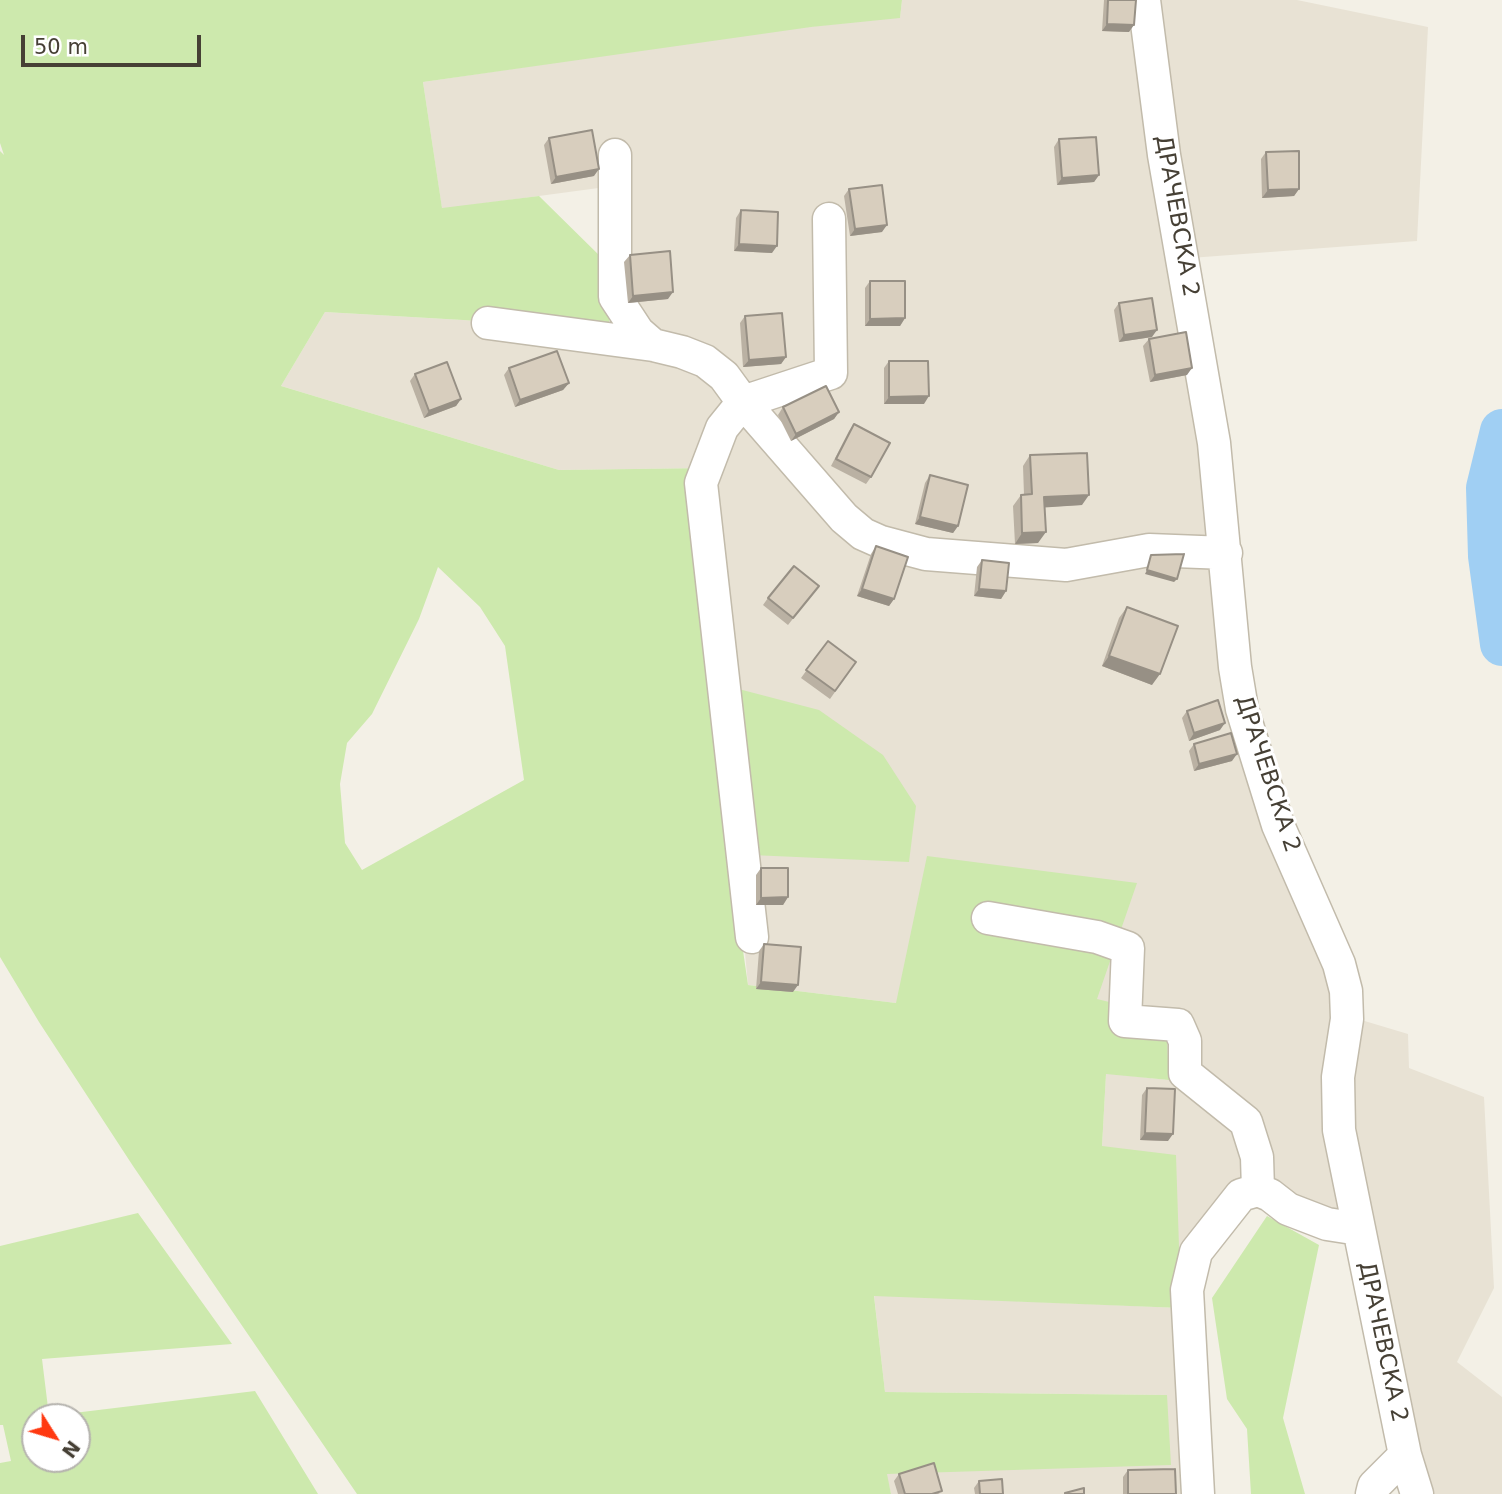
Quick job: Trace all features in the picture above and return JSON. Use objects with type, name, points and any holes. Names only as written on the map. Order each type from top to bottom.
[{"type":"street","name":"ДРАЧЕВСКА 2","points":[[1144,0],[1164,155],[1214,443],[1235,667],[1242,709],[1279,825],[1339,964],[1346,992],[1347,1018],[1338,1077],[1339,1130],[1405,1455],[1417,1494]]},
{"type":"street","points":[[615,155],[615,297],[638,332],[653,345]]},
{"type":"street","points":[[752,937],[701,483],[722,428],[743,402],[831,373],[829,219]]},
{"type":"street","points":[[488,323],[653,345],[705,361],[724,376],[743,402],[844,518],[863,534],[881,542],[926,554],[1066,565],[1149,550],[1226,553]]},
{"type":"street","points":[[988,918],[1097,937],[1128,947],[1125,1021],[1178,1026],[1185,1041],[1185,1073],[1247,1122],[1257,1157],[1258,1191]]},
{"type":"street","points":[[1198,1494],[1187,1290],[1196,1252],[1241,1195],[1258,1191],[1270,1195],[1289,1209],[1327,1224],[1359,1229]]},
{"type":"street","points":[[1372,1494],[1374,1486],[1405,1455]]},
{"type":"shaded area","points":[[902,0],[1297,0],[1428,27],[1417,241],[1177,259],[1244,685],[1348,1016],[1408,1034],[1409,1068],[1484,1097],[1494,1288],[1457,1362],[1502,1397],[1502,1494],[1416,1494],[1348,1226],[1246,1202],[1198,1263],[1195,1494],[891,1494],[886,1474],[1167,1395],[885,1392],[874,1295],[1181,1308],[1178,1258],[1102,1146],[1106,1073],[1168,1080],[896,1003],[748,985],[736,855],[731,687],[711,468],[559,470],[281,386],[325,312],[610,331],[605,261],[606,187],[442,209],[423,82],[769,31],[900,17]]},
{"type":"green space","points":[[0,0],[902,0],[900,18],[811,27],[423,82],[442,208],[539,196],[605,261],[610,331],[325,312],[281,386],[559,470],[711,468],[731,687],[819,710],[883,755],[916,806],[909,862],[729,854],[748,985],[896,1003],[927,856],[1137,883],[1097,999],[1166,1016],[1169,1080],[1106,1074],[1102,1146],[1176,1155],[1181,1308],[874,1296],[885,1392],[1167,1395],[1171,1465],[887,1474],[891,1494],[357,1494],[133,1166],[0,957],[0,151],[4,155],[0,143]],"holes":[[[438,567],[480,607],[505,646],[524,780],[362,870],[345,843],[340,784],[347,743],[372,714],[419,619]]]},
{"type":"green space","points":[[138,1213],[232,1344],[42,1359],[47,1403],[21,1403],[21,1473],[91,1473],[91,1411],[255,1391],[318,1494],[0,1494],[0,1463],[11,1461],[3,1425],[0,1425],[0,1246]]},
{"type":"green space","points":[[1267,1216],[1319,1245],[1283,1418],[1305,1494],[1251,1494],[1247,1429],[1227,1399],[1212,1298]]},
{"type":"building","points":[[1108,0],[1136,0],[1134,25],[1107,24]]},
{"type":"building","points":[[592,130],[599,169],[556,177],[549,138]]},
{"type":"building","points":[[1096,137],[1099,175],[1062,178],[1059,139]]},
{"type":"building","points":[[1299,151],[1299,189],[1268,190],[1266,152]]},
{"type":"building","points":[[882,185],[887,225],[855,229],[849,189]]},
{"type":"building","points":[[741,210],[778,212],[777,246],[739,244]]},
{"type":"building","points":[[670,251],[673,292],[633,296],[630,255]]},
{"type":"building","points":[[870,281],[905,281],[905,318],[870,319]]},
{"type":"building","points":[[1152,298],[1157,330],[1124,335],[1119,303]]},
{"type":"building","points":[[782,313],[786,357],[749,360],[745,316]]},
{"type":"building","points":[[1186,332],[1192,368],[1155,375],[1149,339]]},
{"type":"building","points":[[557,351],[569,383],[520,400],[509,368]]},
{"type":"building","points":[[889,361],[928,361],[929,396],[889,397]]},
{"type":"building","points":[[447,362],[461,399],[429,411],[415,374]]},
{"type":"building","points":[[826,386],[839,412],[796,434],[783,407]]},
{"type":"building","points":[[854,424],[890,443],[871,477],[836,459]]},
{"type":"building","points":[[1087,453],[1089,495],[1044,497],[1046,532],[1022,533],[1021,495],[1032,494],[1030,455]]},
{"type":"building","points":[[930,475],[968,485],[958,526],[920,517]]},
{"type":"building","points":[[876,546],[908,557],[894,599],[862,589]]},
{"type":"building","points":[[1184,554],[1177,579],[1147,570],[1151,555]]},
{"type":"building","points":[[982,560],[1009,563],[1006,591],[979,589]]},
{"type":"building","points":[[794,566],[819,586],[793,618],[768,598]]},
{"type":"building","points":[[1127,607],[1178,626],[1160,674],[1109,656]]},
{"type":"building","points":[[828,641],[856,662],[835,691],[806,670]]},
{"type":"building","points":[[1218,700],[1225,723],[1194,733],[1187,711]]},
{"type":"building","points":[[1231,733],[1237,754],[1199,764],[1194,744]]},
{"type":"building","points":[[761,868],[788,868],[788,897],[761,898]]},
{"type":"building","points":[[764,944],[801,947],[798,985],[761,982]]},
{"type":"building","points":[[1147,1088],[1175,1089],[1173,1134],[1145,1133]]},
{"type":"building","points":[[934,1463],[942,1491],[932,1494],[905,1494],[899,1474]]},
{"type":"building","points":[[1175,1469],[1176,1494],[1128,1494],[1128,1470]]},
{"type":"building","points":[[1002,1479],[1003,1494],[980,1494],[979,1481]]},
{"type":"building","points":[[1084,1488],[1084,1494],[1065,1494],[1065,1493]]},
{"type":"waterway","points":[[1502,431],[1488,488],[1490,556],[1502,644]]}]
